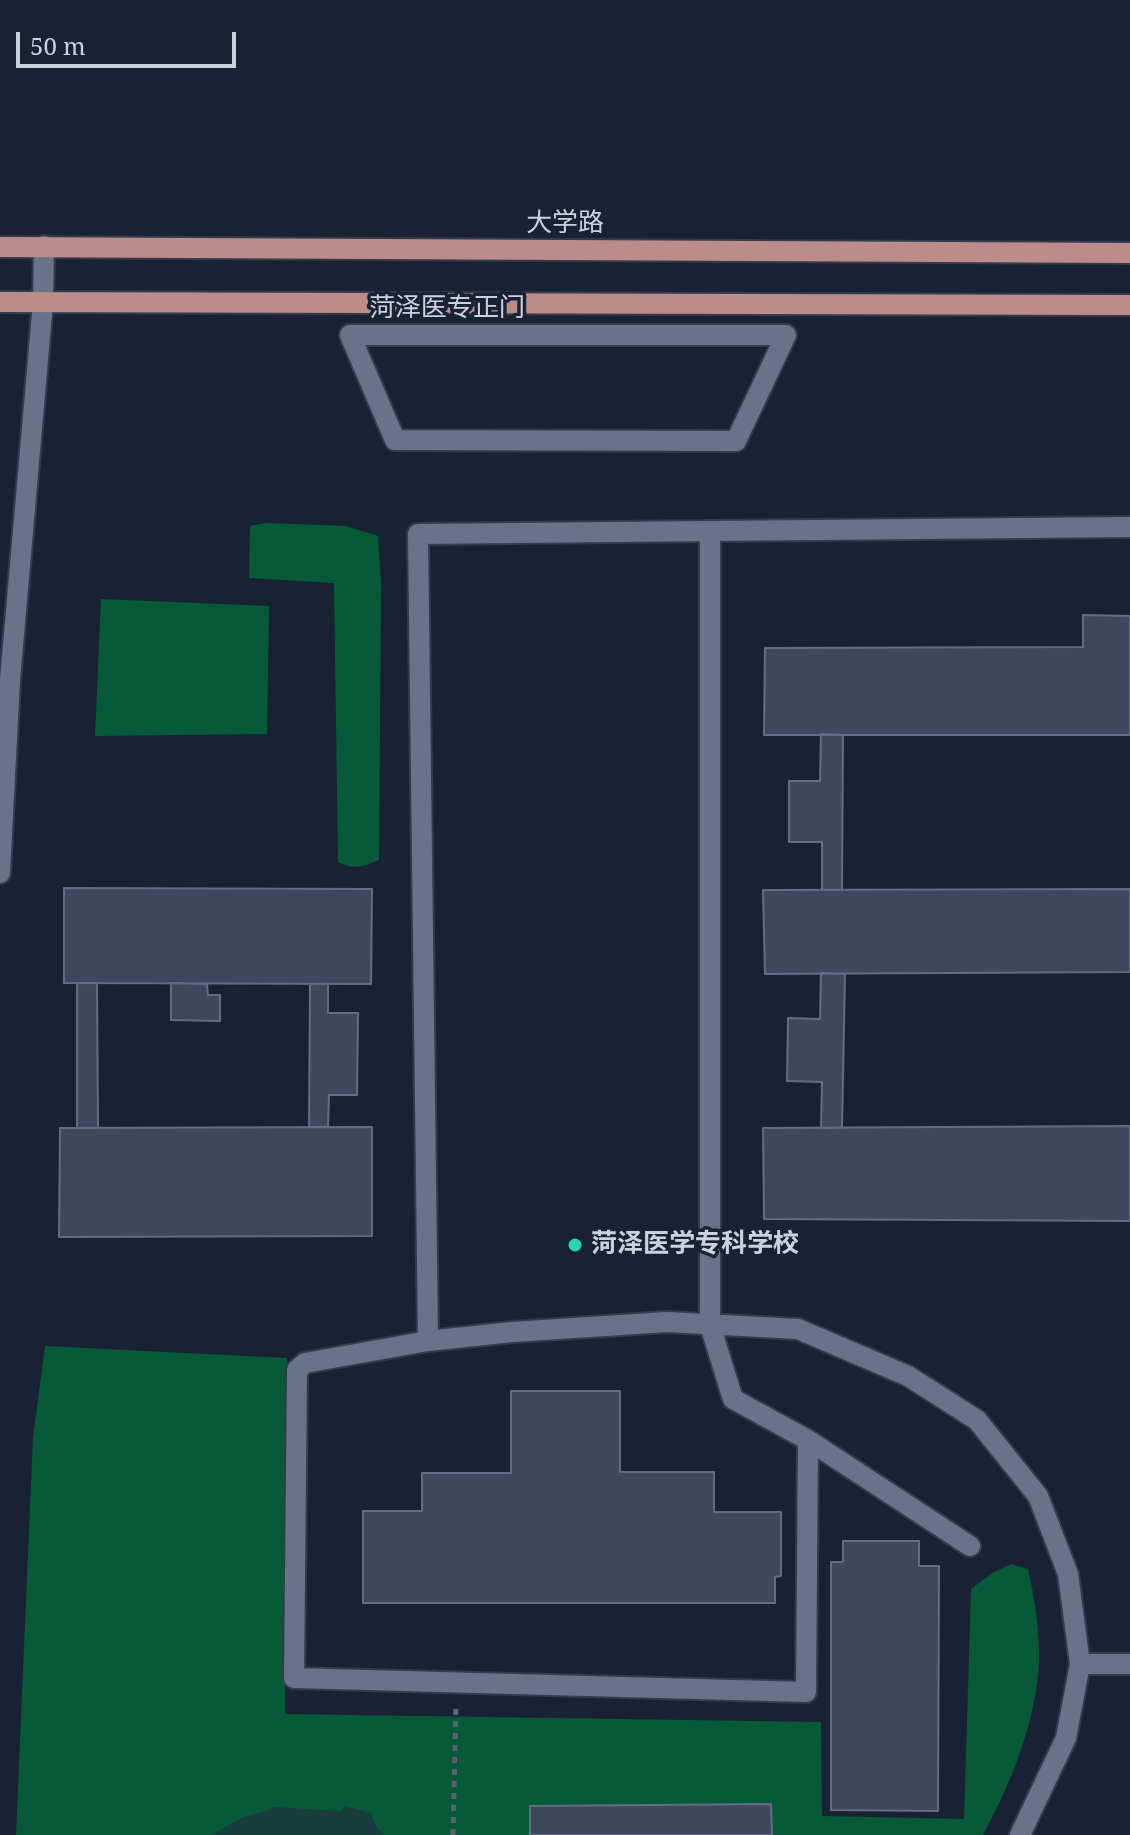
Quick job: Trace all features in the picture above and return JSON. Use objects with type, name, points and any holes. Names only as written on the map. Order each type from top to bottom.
[{"type":"main road","name":"大学路","points":[[0,247],[1130,253]]},
{"type":"main road","points":[[0,302],[1130,305]]},
{"type":"street","points":[[0,873],[10,680],[43,302],[44,246]]},
{"type":"street","name":"菏泽医专正门","points":[[350,335],[786,335],[736,441],[395,440],[350,335]]},
{"type":"street","points":[[428,1341],[418,534],[1130,527]]},
{"type":"street","points":[[710,531],[710,1325],[733,1399],[808,1440],[970,1546]]},
{"type":"street","points":[[808,1440],[806,1692],[294,1678],[297,1370],[305,1363],[428,1341],[512,1332],[667,1322],[798,1329],[908,1376],[977,1420],[1038,1496],[1068,1574],[1080,1664],[1066,1738],[1020,1835]]},
{"type":"street","points":[[1080,1664],[1130,1664]]},
{"type":"path","points":[[453,1835],[457,1682]]},
{"type":"green space","points":[[267,523],[346,526],[378,536],[381,583],[379,860],[363,866],[354,867],[338,862],[334,583],[249,578],[250,526]]},
{"type":"green space","points":[[101,599],[269,606],[267,734],[95,736]]},
{"type":"green space","points":[[45,1346],[287,1358],[285,1714],[821,1722],[822,1816],[964,1819],[971,1589],[992,1573],[1011,1564],[1028,1569],[1038,1638],[1035,1696],[1023,1744],[994,1814],[983,1835],[16,1835],[33,1438]]},
{"type":"shaded area","points":[[345,1806],[371,1813],[384,1835],[211,1835],[243,1817],[274,1807],[341,1811]]},
{"type":"building","points":[[1083,615],[1130,616],[1130,735],[764,735],[765,648],[1083,647]]},
{"type":"building","points":[[821,734],[843,735],[842,890],[822,890],[822,842],[789,842],[789,781],[820,781]]},
{"type":"building","points":[[64,888],[372,889],[371,984],[64,983]]},
{"type":"building","points":[[1130,889],[1130,972],[765,974],[763,890]]},
{"type":"building","points":[[821,973],[845,974],[842,1128],[821,1128],[822,1082],[787,1081],[788,1018],[820,1019]]},
{"type":"building","points":[[77,983],[97,983],[98,1128],[77,1128]]},
{"type":"building","points":[[171,983],[207,984],[208,995],[220,995],[220,1021],[171,1020]]},
{"type":"building","points":[[310,984],[328,984],[328,1013],[358,1013],[357,1095],[329,1095],[328,1127],[309,1127]]},
{"type":"building","points":[[1130,1126],[1130,1221],[764,1219],[763,1128]]},
{"type":"building","points":[[372,1127],[372,1236],[59,1237],[60,1128]]},
{"type":"building","points":[[511,1391],[620,1391],[620,1472],[714,1472],[714,1512],[781,1512],[781,1576],[775,1577],[775,1603],[363,1603],[363,1511],[422,1511],[422,1473],[511,1473]]},
{"type":"building","points":[[843,1541],[919,1541],[919,1566],[939,1566],[938,1811],[831,1810],[831,1562],[843,1562]]},
{"type":"building","points":[[771,1804],[772,1835],[530,1835],[530,1806]]},
{"type":"place","name":"菏泽医学专科学校","points":[[575,1245]]}]
